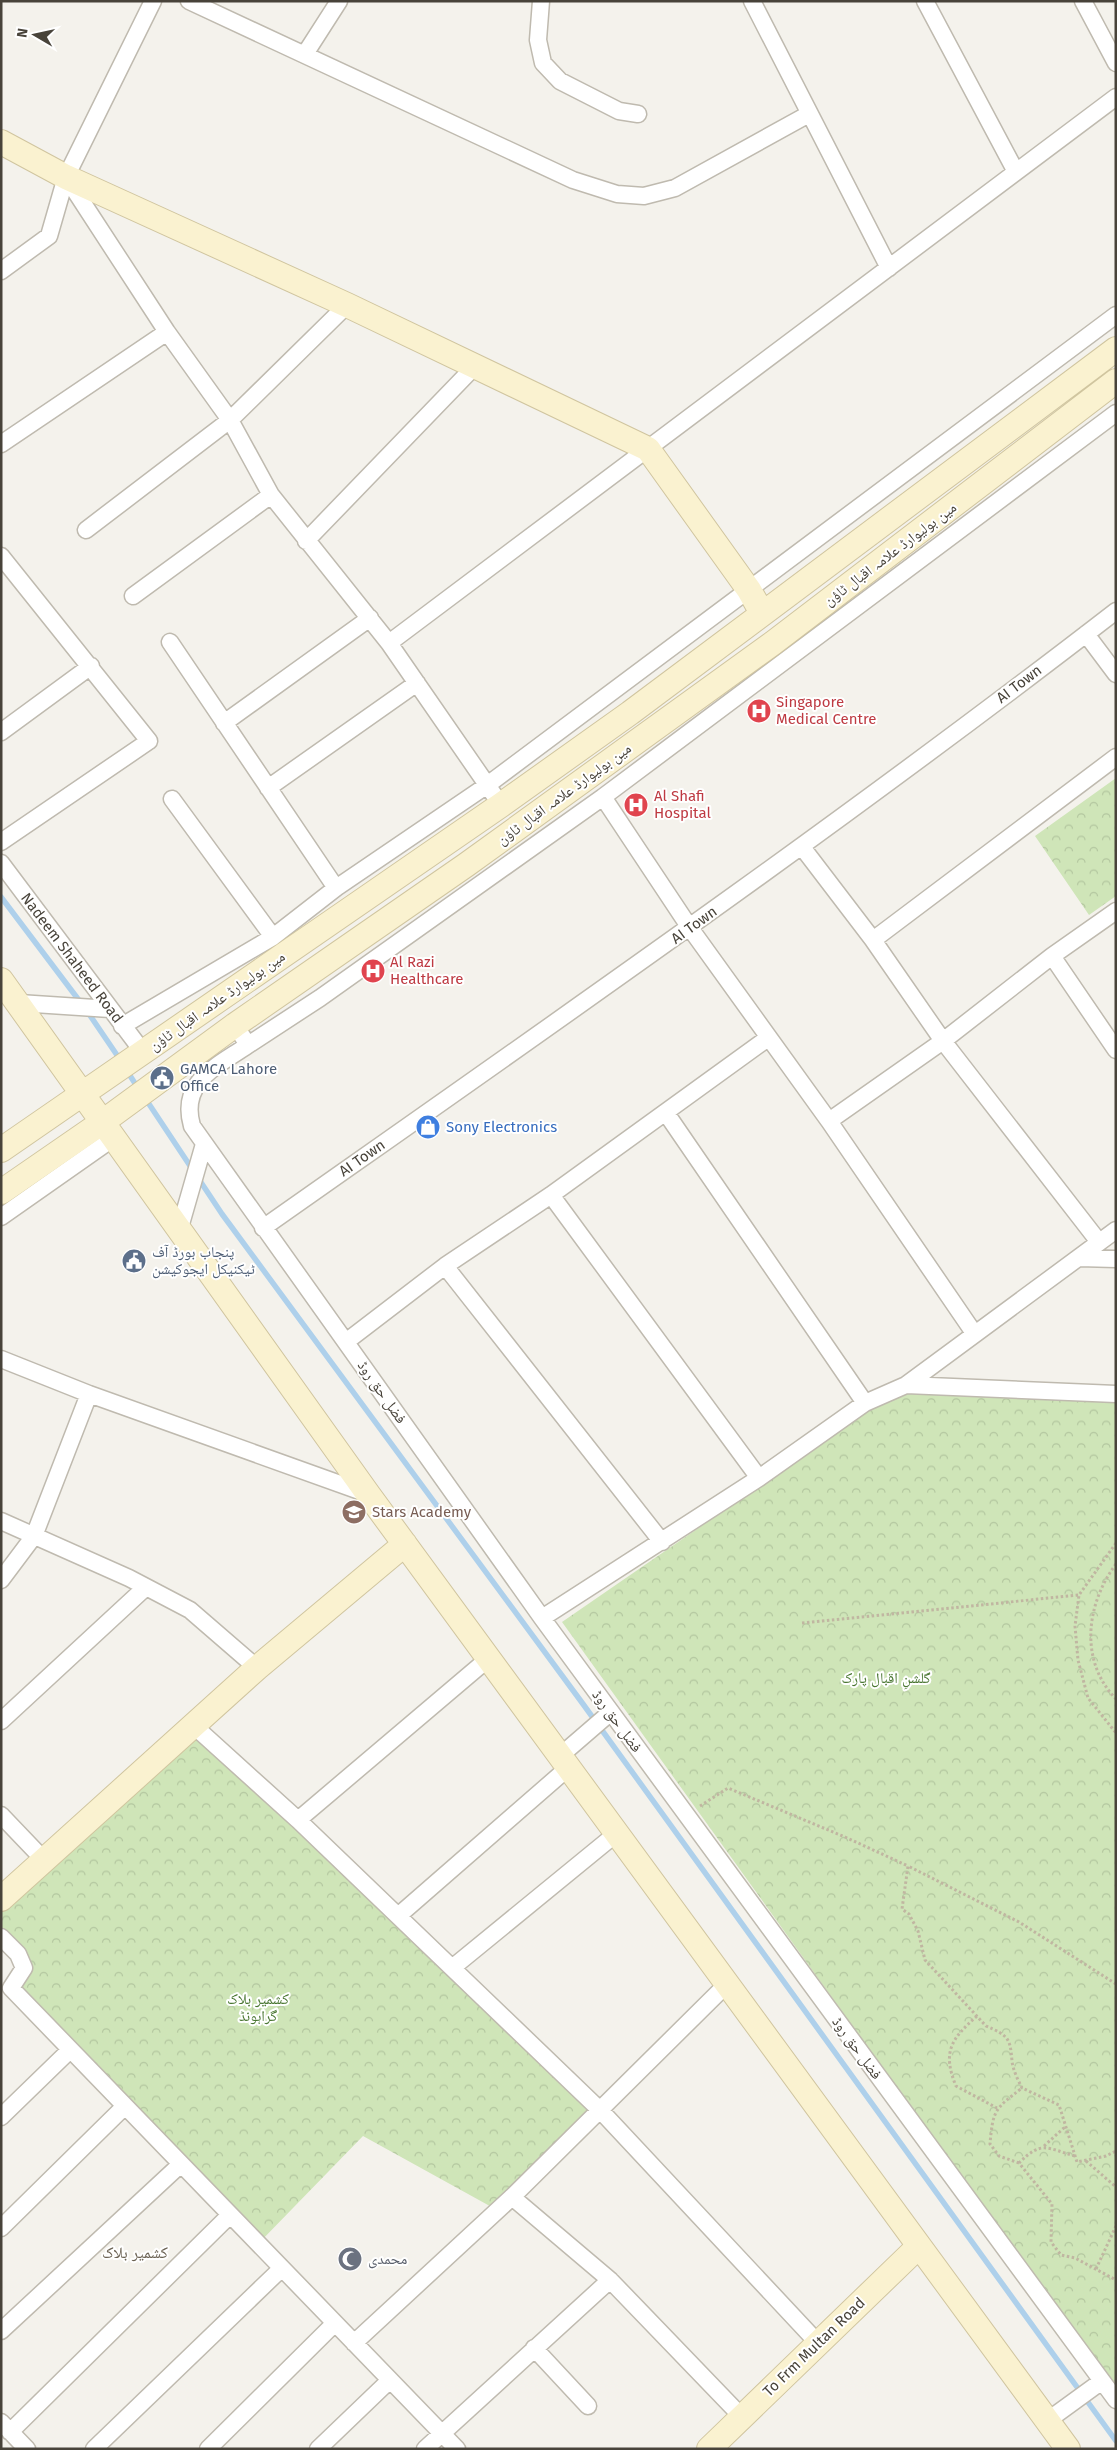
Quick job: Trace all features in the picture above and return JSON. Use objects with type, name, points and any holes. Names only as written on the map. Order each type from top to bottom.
[{"type":"main road","points":[[1,142],[66,177],[476,365],[648,449],[749,590],[762,613]]},
{"type":"main road","name":"مین بولیوارڈ علامہ اقبال ٹاؤن","points":[[83,1093],[501,805],[630,713],[762,613],[1113,356]]},
{"type":"main road","name":"مین بولیوارڈ علامہ اقبال ٹاؤن","points":[[1,1192],[111,1123],[153,1084],[466,865],[773,643],[1116,381]]},
{"type":"main road","points":[[1,980],[19,1002],[83,1093],[111,1123],[180,1231],[368,1494],[1047,2421],[1063,2447]]},
{"type":"main road","points":[[1,1150],[83,1093]]},
{"type":"main road","points":[[1,1899],[193,1724],[405,1544]]},
{"type":"main road","name":"To Frm Multan Road","points":[[709,2449],[817,2342],[919,2246]]},
{"type":"street","points":[[1,272],[49,236],[66,177],[153,1]]},
{"type":"street","points":[[189,1],[573,180],[616,194],[644,196],[675,188],[809,114]]},
{"type":"street","points":[[305,54],[339,1]]},
{"type":"street","points":[[541,1],[538,40],[543,63],[560,81],[619,111],[638,114]]},
{"type":"street","points":[[752,1],[889,268]]},
{"type":"street","points":[[926,1],[1016,172]]},
{"type":"street","points":[[1083,1],[1116,63]]},
{"type":"street","points":[[389,643],[1116,97]]},
{"type":"street","points":[[66,177],[167,332],[230,420],[271,495],[389,643],[486,786],[501,805]]},
{"type":"street","points":[[86,530],[230,420],[347,305]]},
{"type":"street","points":[[122,1026],[273,936],[336,888],[486,786],[1116,315]]},
{"type":"street","points":[[1,444],[167,332]]},
{"type":"street","points":[[306,541],[476,365]]},
{"type":"street","name":"فضل حق روڈ","points":[[1116,413],[602,797],[320,998],[204,1076],[197,1082],[192,1092],[189,1115],[192,1126],[204,1144],[542,1618],[607,1715],[686,1816],[1096,2385],[1116,2400]]},
{"type":"street","points":[[133,596],[271,495]]},
{"type":"street","points":[[1,556],[91,666],[149,741],[1,842]]},
{"type":"street","name":"AI Town","points":[[263,1228],[802,847],[1116,611]]},
{"type":"street","points":[[224,723],[370,618]]},
{"type":"street","points":[[1086,634],[1116,674]]},
{"type":"street","points":[[170,642],[336,888]]},
{"type":"street","points":[[1,732],[91,666]]},
{"type":"street","points":[[268,788],[417,683]]},
{"type":"street","points":[[873,940],[1116,757]]},
{"type":"street","points":[[602,797],[690,928],[829,1121],[974,1333]]},
{"type":"street","points":[[172,799],[273,936]]},
{"type":"street","points":[[802,847],[873,940],[943,1040],[1099,1242]]},
{"type":"street","name":"Nadeem Shaheed Road","points":[[1,863],[105,1009],[122,1026],[138,1055]]},
{"type":"street","points":[[829,1121],[943,1040],[1052,956],[1116,911]]},
{"type":"street","points":[[1052,956],[1116,1050]]},
{"type":"street","points":[[19,1002],[105,1009]]},
{"type":"street","points":[[235,1025],[248,1045]]},
{"type":"street","points":[[346,1341],[445,1266],[551,1196],[768,1038]]},
{"type":"street","points":[[666,1113],[865,1403]]},
{"type":"street","points":[[1,1217],[111,1123]]},
{"type":"street","points":[[180,1231],[204,1144]]},
{"type":"street","points":[[551,1196],[759,1478]]},
{"type":"street","points":[[542,1618],[759,1478],[865,1403],[906,1384],[1116,1230]]},
{"type":"street","points":[[1079,1258],[1116,1259]]},
{"type":"street","points":[[445,1266],[662,1542]]},
{"type":"street","points":[[1,1359],[89,1394],[368,1494]]},
{"type":"street","points":[[906,1384],[1116,1394]]},
{"type":"street","points":[[1,1580],[34,1536],[89,1394]]},
{"type":"street","points":[[1,1521],[146,1587],[190,1610],[257,1668]]},
{"type":"street","points":[[1,1721],[146,1587]]},
{"type":"street","points":[[298,1820],[489,1658]]},
{"type":"street","points":[[398,1916],[564,1761],[583,1736],[607,1715]]},
{"type":"street","points":[[193,1724],[298,1820],[601,2111],[817,2342]]},
{"type":"street","points":[[1,1815],[44,1860]]},
{"type":"street","points":[[452,1968],[616,1833]]},
{"type":"street","points":[[1,1937],[18,1954],[24,1968],[6,1993],[70,2050],[456,2449]]},
{"type":"street","points":[[354,2343],[512,2197],[601,2111],[727,1984]]},
{"type":"street","points":[[1,2117],[70,2050]]},
{"type":"street","points":[[1,2228],[125,2106]]},
{"type":"street","points":[[1,2331],[181,2164]]},
{"type":"street","points":[[512,2197],[610,2280],[742,2417]]},
{"type":"street","points":[[27,2449],[6,2427],[230,2215]]},
{"type":"street","points":[[94,2449],[282,2268]]},
{"type":"street","points":[[425,2449],[610,2280]]},
{"type":"street","points":[[208,2449],[335,2324]]},
{"type":"street","points":[[534,2348],[588,2406]]},
{"type":"street","points":[[318,2449],[390,2380]]},
{"type":"street","points":[[1047,2421],[1096,2385]]},
{"type":"path","points":[[1116,1543],[1079,1595],[1075,1626],[1078,1660],[1088,1698],[1116,1733]]},
{"type":"path","points":[[1116,1564],[1100,1588],[1092,1614],[1090,1642],[1096,1669],[1116,1699]]},
{"type":"path","points":[[802,1624],[1079,1595]]},
{"type":"path","points":[[686,1816],[728,1788],[845,1836],[1019,1922],[1116,1984]]},
{"type":"path","points":[[908,1866],[902,1909],[909,1914],[918,1931],[925,1960],[986,2026],[998,2031],[1009,2040],[1013,2050],[1012,2062],[1022,2088],[1059,2105],[1077,2162],[1106,2156],[1116,2151]]},
{"type":"path","points":[[977,2016],[961,2031],[952,2043],[947,2060],[956,2086],[970,2096],[997,2108]]},
{"type":"path","points":[[1022,2088],[997,2108],[991,2127],[990,2144],[999,2156],[1020,2163],[1052,2204],[1051,2242],[1061,2255],[1075,2258],[1116,2280]]},
{"type":"path","points":[[1020,2163],[1033,2150],[1043,2146],[1066,2126]]},
{"type":"path","points":[[1043,2146],[1075,2156]]},
{"type":"path","points":[[1086,2160],[1116,2187]]},
{"type":"path","points":[[1096,2269],[1116,2226]]},
{"type":"green space","points":[[1116,778],[1116,896],[1089,915],[1035,836]]},
{"type":"green space","name":"گلشنِ اقبال پارک","points":[[906,1385],[1116,1394],[1116,2393],[562,1622]]},
{"type":"green space","name":"کشمیر بلاک ﮔﺮﺍﮨﻮﻧﮉ","points":[[193,1725],[601,2111],[497,2210],[363,2136],[258,2244],[11,1988],[20,1976],[1,1937],[1,1899]]},
{"type":"waterway","points":[[1,897],[81,1003]]},
{"type":"waterway","points":[[87,1011],[121,1061]]},
{"type":"waterway","points":[[127,1071],[138,1088]]},
{"type":"waterway","points":[[145,1098],[222,1214],[583,1704],[1116,2441]]},
{"type":"place","name":"Singapore Medical Centre","points":[[759,711]]},
{"type":"place","name":"Al Shafi Hospital","points":[[636,805]]},
{"type":"place","name":"Al Razi Healthcare","points":[[373,971]]},
{"type":"place","name":"GAMCA Lahore Office","points":[[162,1078]]},
{"type":"place","name":"Sony Electronics","points":[[428,1127]]},
{"type":"place","name":"پنجاب بورڈ آف ٹیکنیکل ایجوکیشن","points":[[134,1261]]},
{"type":"place","name":"Stars Academy","points":[[354,1512]]},
{"type":"place","name":"محمدی","points":[[350,2259]]},
{"type":"district","name":"کشمیر بلاک","points":[[135,2252]]}]
